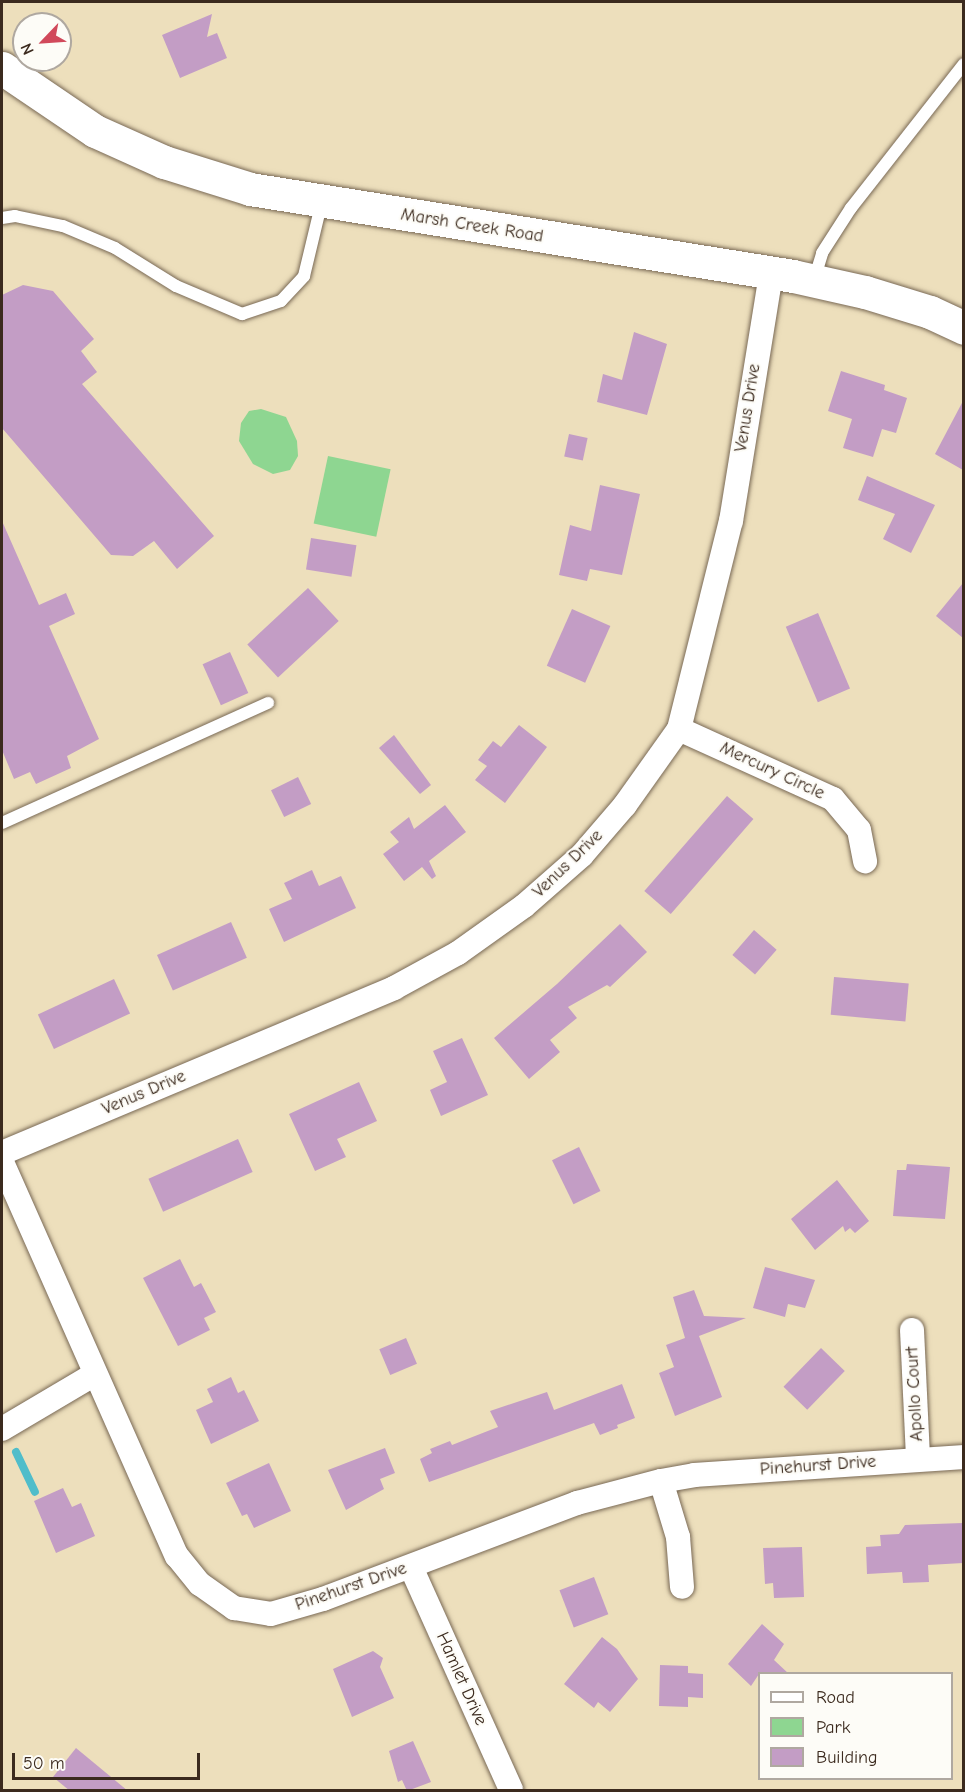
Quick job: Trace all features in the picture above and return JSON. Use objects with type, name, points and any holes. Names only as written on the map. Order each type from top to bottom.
[{"type":"street","name":"Marsh Creek Road","points":[[2,68],[95,131],[164,162],[250,189],[813,281],[865,292],[930,312],[963,328]]},
{"type":"street","name":"Venus Drive","points":[[2,1153],[394,988],[458,953],[524,906],[582,855],[625,805],[679,729],[731,521],[771,273]]},
{"type":"street","name":"Mercury Circle","points":[[679,729],[833,799],[859,830],[865,861]]},
{"type":"street","name":"Pinehurst Drive","points":[[2,1162],[177,1556],[200,1584],[234,1608],[271,1614],[411,1567],[577,1503],[661,1481],[694,1475],[918,1458],[963,1457]]},
{"type":"street","name":"Apollo Court","points":[[912,1330],[918,1458]]},
{"type":"street","points":[[2,1429],[96,1374]]},
{"type":"street","points":[[661,1481],[678,1537],[682,1587]]},
{"type":"street","name":"Hamlet Drive","points":[[411,1567],[512,1791]]},
{"type":"lane","points":[[813,281],[822,253],[851,208],[963,64]]},
{"type":"lane","points":[[2,218],[15,216],[63,226],[115,248],[176,285],[242,314],[281,301],[304,276],[322,201]]},
{"type":"lane","points":[[2,823],[268,703]]},
{"type":"green space","points":[[261,409],[286,417],[297,441],[298,456],[290,470],[273,474],[253,464],[239,441],[241,423],[249,411]]},
{"type":"green space","points":[[328,456],[391,469],[376,537],[314,523]]},
{"type":"building","points":[[212,14],[207,37],[217,33],[227,58],[180,78],[162,35]]},
{"type":"building","points":[[23,285],[53,291],[94,339],[81,351],[97,372],[82,384],[214,536],[177,569],[154,541],[133,556],[111,555],[2,428],[2,295]]},
{"type":"building","points":[[634,332],[667,344],[647,415],[597,402],[603,374],[622,380]]},
{"type":"building","points":[[841,371],[885,385],[884,390],[907,398],[896,433],[882,429],[873,457],[843,448],[852,419],[828,411]]},
{"type":"building","points":[[963,401],[963,470],[935,454]]},
{"type":"building","points":[[569,434],[588,438],[583,460],[564,456]]},
{"type":"building","points":[[867,476],[935,505],[911,553],[883,539],[895,514],[858,500]]},
{"type":"building","points":[[600,485],[640,494],[622,575],[590,569],[587,581],[559,575],[570,525],[591,531]]},
{"type":"building","points":[[2,521],[39,605],[66,593],[75,614],[49,626],[99,739],[67,756],[71,768],[36,784],[30,772],[14,779],[2,750]]},
{"type":"building","points":[[311,538],[356,545],[351,577],[306,570]]},
{"type":"building","points":[[963,583],[963,638],[936,616]]},
{"type":"building","points":[[308,588],[339,621],[278,678],[247,645]]},
{"type":"building","points":[[572,609],[610,626],[585,683],[547,666]]},
{"type":"building","points":[[818,613],[850,688],[818,702],[786,627]]},
{"type":"building","points":[[230,652],[248,693],[221,705],[203,664]]},
{"type":"building","points":[[519,725],[547,747],[505,803],[475,780],[487,766],[478,760],[493,741],[501,747]]},
{"type":"building","points":[[394,735],[431,785],[420,794],[379,748]]},
{"type":"building","points":[[298,777],[311,804],[284,817],[271,790]]},
{"type":"building","points":[[727,796],[753,819],[671,914],[644,891]]},
{"type":"building","points":[[445,805],[466,832],[429,861],[436,876],[432,879],[422,867],[404,881],[383,854],[399,842],[390,832],[409,817],[414,829]]},
{"type":"building","points":[[312,870],[319,886],[341,876],[356,908],[284,942],[269,909],[292,899],[284,883]]},
{"type":"building","points":[[231,922],[247,958],[173,991],[157,955]]},
{"type":"building","points":[[620,924],[647,952],[610,987],[607,985],[568,1007],[577,1018],[550,1040],[560,1052],[529,1079],[494,1038],[557,984]]},
{"type":"building","points":[[754,930],[777,950],[755,975],[732,955]]},
{"type":"building","points":[[834,977],[909,984],[905,1021],[831,1015]]},
{"type":"building","points":[[114,979],[130,1013],[54,1049],[38,1014]]},
{"type":"building","points":[[462,1038],[488,1095],[441,1116],[430,1090],[447,1082],[433,1051]]},
{"type":"building","points":[[359,1082],[377,1121],[337,1139],[346,1157],[315,1171],[289,1114]]},
{"type":"building","points":[[238,1139],[253,1172],[163,1212],[148,1179]]},
{"type":"building","points":[[579,1147],[600,1191],[574,1204],[552,1160]]},
{"type":"building","points":[[907,1164],[950,1167],[945,1219],[893,1216],[897,1170],[906,1170]]},
{"type":"building","points":[[837,1180],[869,1221],[855,1233],[850,1228],[845,1232],[843,1226],[815,1250],[791,1219]]},
{"type":"building","points":[[180,1259],[194,1287],[201,1283],[216,1312],[204,1318],[210,1330],[178,1346],[143,1278]]},
{"type":"building","points":[[765,1267],[815,1280],[805,1308],[788,1304],[785,1317],[753,1308]]},
{"type":"building","points":[[694,1290],[704,1316],[746,1318],[699,1336],[722,1397],[675,1416],[659,1373],[674,1367],[666,1345],[685,1338],[673,1297]]},
{"type":"building","points":[[406,1338],[417,1364],[390,1375],[379,1349]]},
{"type":"building","points":[[821,1348],[845,1371],[807,1410],[783,1387]]},
{"type":"building","points":[[231,1377],[238,1393],[244,1390],[259,1421],[211,1444],[196,1410],[213,1402],[207,1389]]},
{"type":"building","points":[[622,1384],[635,1418],[617,1425],[618,1428],[600,1435],[594,1423],[429,1482],[420,1459],[432,1453],[430,1449],[450,1441],[452,1445],[498,1427],[490,1411],[547,1392],[554,1410]]},
{"type":"building","points":[[385,1448],[395,1473],[380,1479],[384,1489],[346,1510],[328,1470]]},
{"type":"building","points":[[269,1463],[291,1511],[254,1528],[247,1514],[242,1516],[226,1483]]},
{"type":"building","points":[[63,1488],[72,1507],[81,1503],[95,1536],[56,1553],[34,1501]]},
{"type":"building","points":[[963,1523],[963,1563],[928,1565],[929,1582],[903,1583],[902,1572],[867,1574],[866,1547],[881,1546],[880,1535],[899,1534],[905,1525]]},
{"type":"building","points":[[802,1547],[804,1597],[774,1598],[773,1583],[765,1584],[763,1548]]},
{"type":"building","points":[[594,1577],[608,1614],[574,1628],[559,1590]]},
{"type":"building","points":[[762,1624],[784,1644],[774,1660],[787,1672],[758,1672],[751,1686],[728,1664]]},
{"type":"building","points":[[602,1637],[617,1649],[638,1679],[610,1712],[598,1702],[594,1708],[564,1684]]},
{"type":"building","points":[[373,1651],[383,1658],[380,1667],[394,1698],[352,1717],[333,1669]]},
{"type":"building","points":[[660,1665],[688,1666],[688,1673],[703,1674],[703,1698],[688,1697],[688,1707],[659,1706]]},
{"type":"building","points":[[413,1741],[431,1782],[407,1791],[402,1780],[398,1782],[389,1751]]},
{"type":"building","points":[[76,1748],[128,1791],[70,1791],[53,1777]]},
{"type":"waterway","points":[[16,1452],[35,1492]]}]
